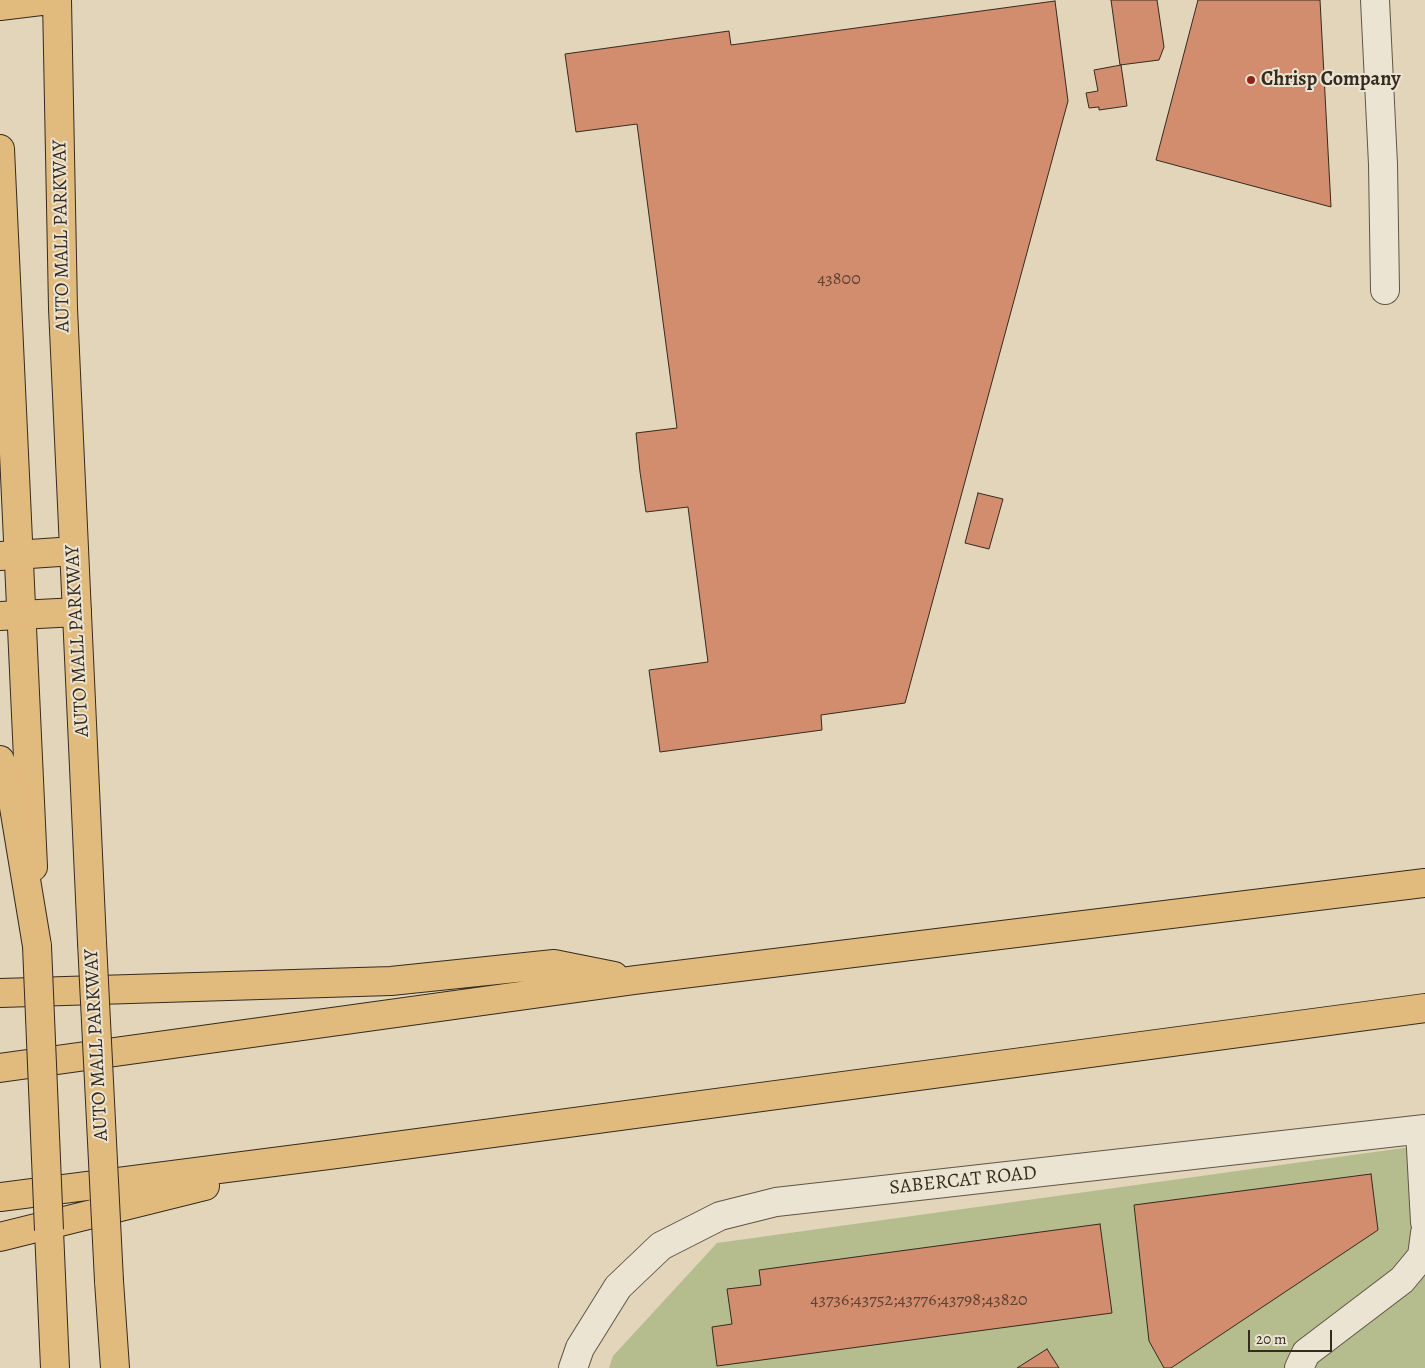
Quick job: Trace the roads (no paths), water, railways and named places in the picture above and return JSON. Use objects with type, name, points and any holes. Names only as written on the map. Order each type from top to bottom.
[{"type":"main road","points":[[0,6],[49,0]]},
{"type":"main road","name":"AUTO MALL PARKWAY","points":[[57,0],[63,308],[92,942],[115,1368]]},
{"type":"main road","points":[[0,149],[11,616],[37,946],[55,1368]]},
{"type":"main road","points":[[10,555],[74,551]]},
{"type":"main road","points":[[11,616],[77,612]]},
{"type":"main road","points":[[0,760],[10,783],[37,946]]},
{"type":"main road","points":[[0,1068],[635,980],[1425,884]]},
{"type":"main road","points":[[0,993],[391,981],[554,964],[635,980]]},
{"type":"main road","points":[[0,1197],[336,1154],[1425,1008]]},
{"type":"main road","points":[[0,1236],[336,1154]]},
{"type":"street","points":[[1375,0],[1383,164],[1384,290]]},
{"type":"street","points":[[1422,1129],[1425,1222]]},
{"type":"street","name":"SABERCAT ROAD","points":[[573,1368],[580,1348],[618,1287],[661,1246],[720,1216],[776,1202],[1422,1129]]},
{"type":"street","points":[[1299,1368],[1306,1353],[1402,1280],[1422,1256],[1425,1232]]},
{"type":"place","name":"Chrisp Company","points":[[1251,80]]}]
